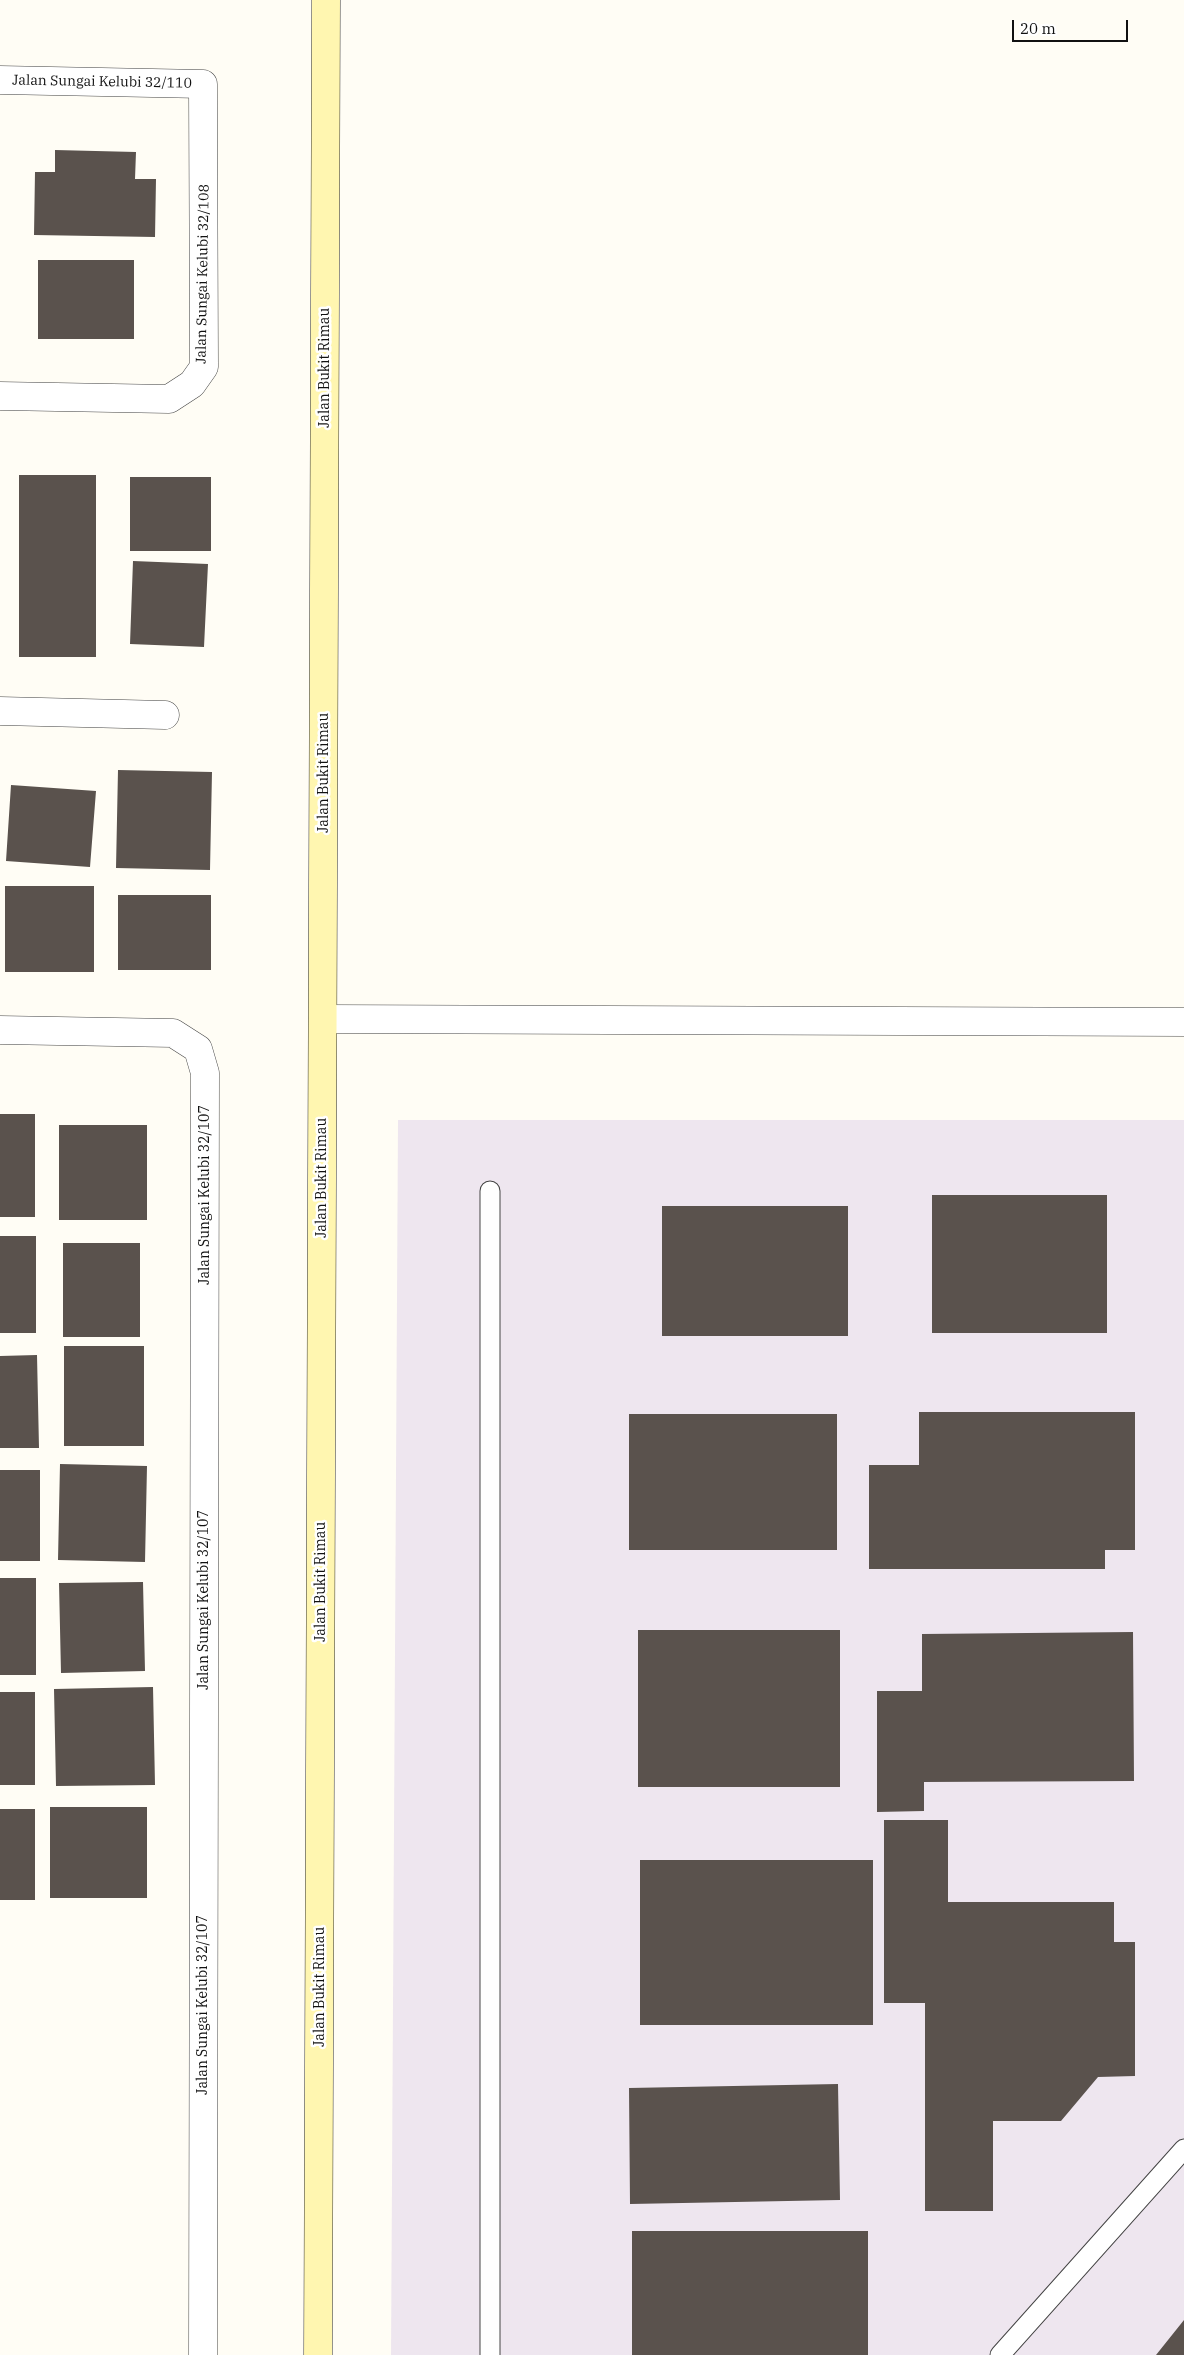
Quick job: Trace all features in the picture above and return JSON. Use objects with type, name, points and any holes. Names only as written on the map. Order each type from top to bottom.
[{"type":"street","name":"Jalan Bukit Rimau","points":[[318,2355],[326,0]]},
{"type":"street","name":"Jalan Sungai Kelubi 32/110","points":[[0,80],[204,84]]},
{"type":"street","name":"Jalan Sungai Kelubi 32/108","points":[[0,396],[168,398],[192,384],[204,367],[204,84]]},
{"type":"street","points":[[0,711],[165,715]]},
{"type":"street","points":[[323,1019],[1184,1022]]},
{"type":"street","name":"Jalan Sungai Kelubi 32/107","points":[[0,1030],[173,1033],[198,1050],[205,1073],[203,2355]]},
{"type":"lane","points":[[490,1191],[490,2355]]},
{"type":"lane","points":[[1000,2355],[1184,2149]]},
{"type":"shaded area","points":[[398,1120],[1184,1120],[1184,2355],[391,2355]]},
{"type":"building","points":[[55,150],[136,152],[135,179],[156,179],[155,237],[34,235],[35,172],[55,172]]},
{"type":"building","points":[[38,260],[134,260],[134,339],[38,339]]},
{"type":"building","points":[[19,475],[96,475],[96,657],[19,657]]},
{"type":"building","points":[[130,477],[211,477],[211,551],[130,551]]},
{"type":"building","points":[[133,561],[208,564],[204,647],[130,644]]},
{"type":"building","points":[[118,770],[212,772],[210,870],[116,868]]},
{"type":"building","points":[[11,785],[96,791],[90,867],[6,861]]},
{"type":"building","points":[[5,886],[94,886],[94,972],[5,972]]},
{"type":"building","points":[[118,895],[211,895],[211,970],[118,970]]},
{"type":"building","points":[[0,1114],[35,1114],[35,1217],[0,1217]]},
{"type":"building","points":[[59,1125],[147,1125],[147,1220],[59,1220]]},
{"type":"building","points":[[932,1195],[1107,1195],[1107,1333],[932,1333]]},
{"type":"building","points":[[662,1206],[848,1206],[848,1336],[662,1336]]},
{"type":"building","points":[[0,1236],[36,1236],[36,1333],[0,1333]]},
{"type":"building","points":[[63,1243],[140,1243],[140,1337],[63,1337]]},
{"type":"building","points":[[64,1346],[144,1346],[144,1446],[64,1446]]},
{"type":"building","points":[[37,1355],[39,1448],[0,1448],[0,1356]]},
{"type":"building","points":[[919,1412],[1135,1412],[1135,1550],[1105,1550],[1105,1569],[869,1569],[869,1465],[919,1465]]},
{"type":"building","points":[[629,1414],[837,1414],[837,1550],[629,1550]]},
{"type":"building","points":[[60,1464],[147,1466],[145,1562],[58,1560]]},
{"type":"building","points":[[0,1470],[40,1470],[40,1561],[0,1561]]},
{"type":"building","points":[[0,1578],[36,1578],[36,1675],[0,1675]]},
{"type":"building","points":[[143,1582],[145,1671],[61,1673],[59,1583]]},
{"type":"building","points":[[638,1630],[840,1630],[840,1787],[638,1787]]},
{"type":"building","points":[[1133,1632],[1134,1781],[924,1782],[924,1811],[877,1812],[877,1691],[922,1691],[922,1634]]},
{"type":"building","points":[[153,1687],[155,1785],[56,1786],[54,1689]]},
{"type":"building","points":[[0,1692],[35,1692],[35,1785],[0,1785]]},
{"type":"building","points":[[50,1807],[147,1807],[147,1898],[50,1898]]},
{"type":"building","points":[[0,1809],[35,1809],[35,1900],[0,1900]]},
{"type":"building","points":[[884,1820],[948,1820],[948,1902],[1114,1902],[1114,1942],[1135,1942],[1135,2076],[1098,2077],[1061,2121],[993,2121],[993,2211],[925,2211],[925,2003],[884,2003]]},
{"type":"building","points":[[640,1860],[873,1860],[873,2025],[640,2025]]},
{"type":"building","points":[[838,2084],[840,2200],[630,2204],[629,2088]]},
{"type":"building","points":[[632,2231],[868,2231],[868,2355],[632,2355]]},
{"type":"building","points":[[1184,2320],[1184,2355],[1156,2355]]}]
